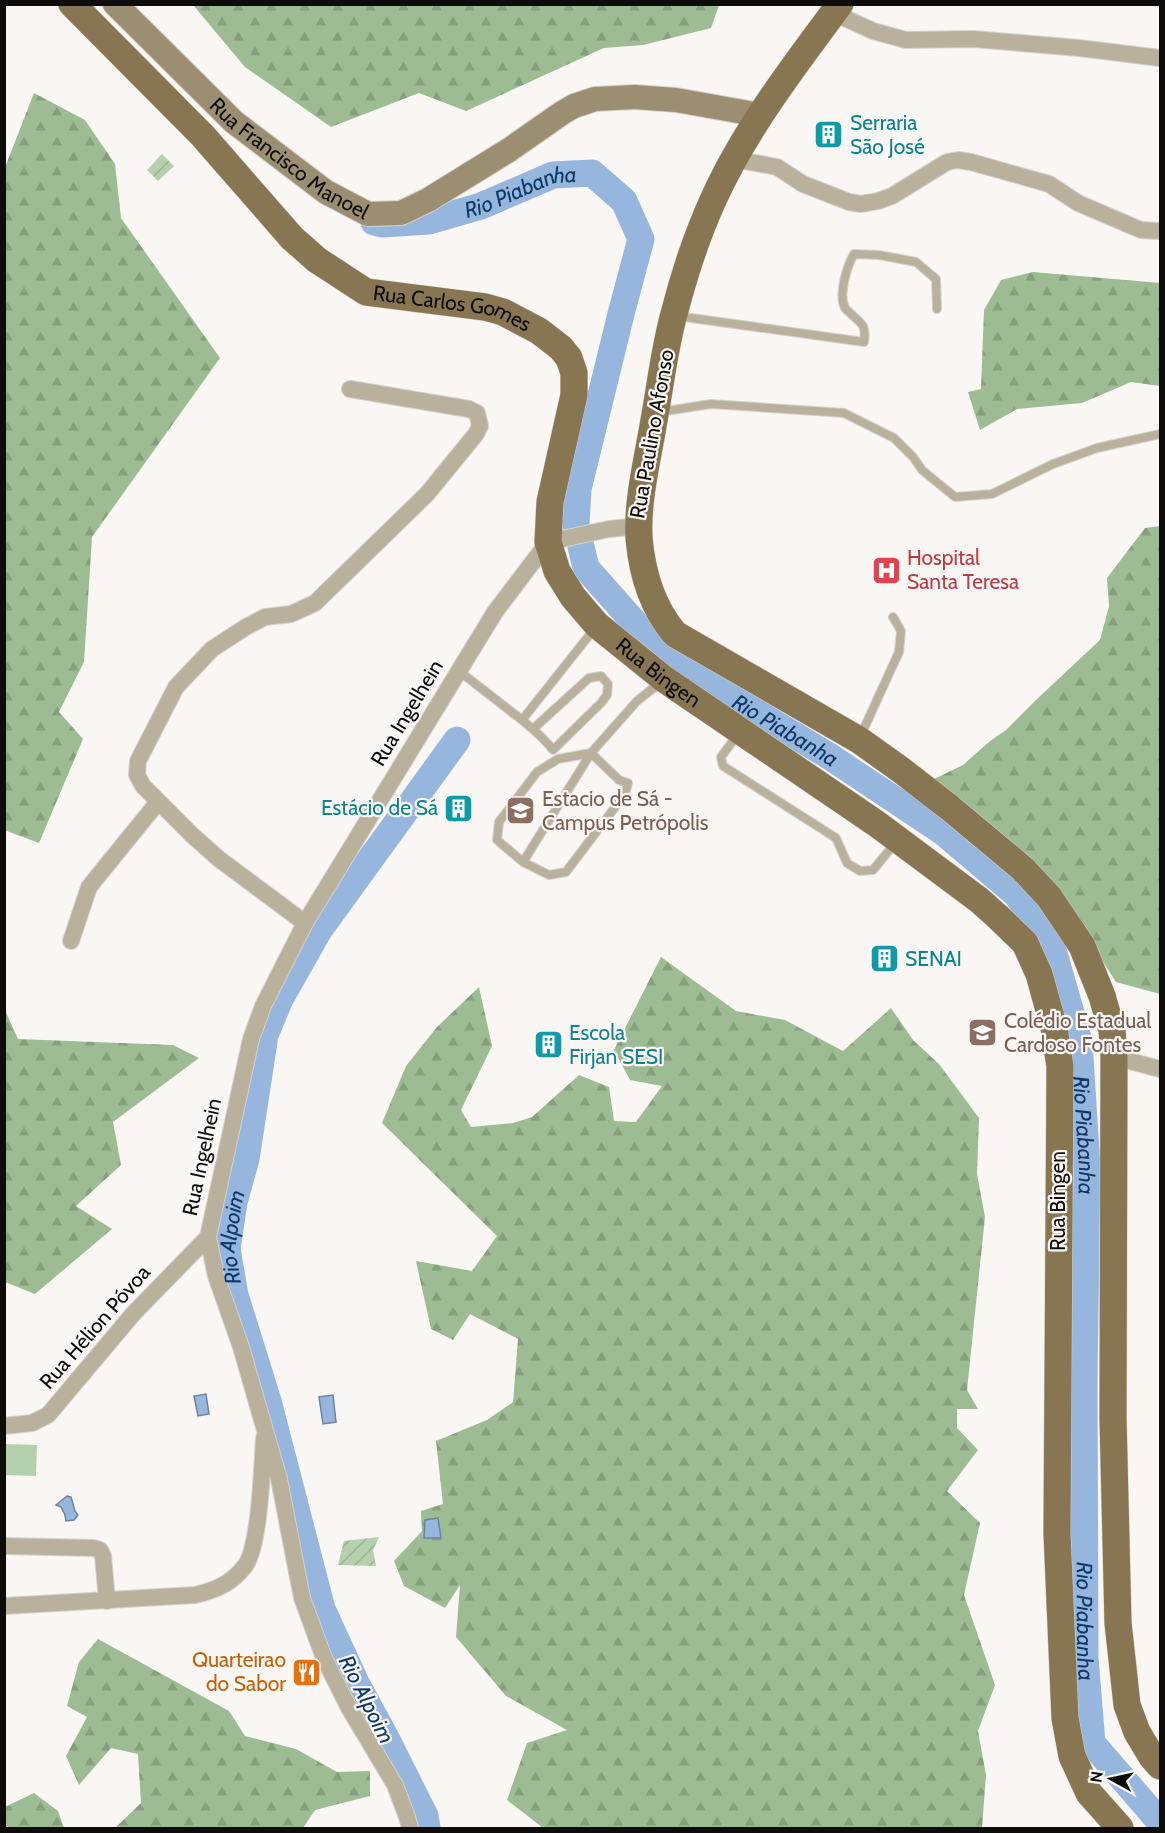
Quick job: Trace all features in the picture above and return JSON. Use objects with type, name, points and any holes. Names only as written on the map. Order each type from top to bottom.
[{"type":"main road","name":"Rua Carlos Gomes","points":[[72,4],[203,136],[303,250],[366,292],[503,312],[539,331],[561,348],[569,358],[574,374],[574,394],[550,502],[548,542]]},
{"type":"main road","name":"Rua Francisco Manoel","points":[[115,4],[234,122],[326,192],[368,214],[401,213],[428,200],[509,150],[562,113],[574,106],[596,99],[635,97],[676,100],[760,115]]},
{"type":"main road","name":"Rua Paulino Afonso","points":[[639,526],[642,486],[673,315],[694,249],[734,159],[760,115],[837,9]]},
{"type":"main road","name":"Rua Bingen","points":[[639,526],[641,551],[652,596],[665,622],[675,634],[859,740],[901,770],[1023,870],[1048,897],[1082,946],[1112,1030],[1114,1057],[1113,1418],[1118,1623],[1126,1705],[1137,1732],[1161,1766]]},
{"type":"main road","name":"Rua Bingen","points":[[548,542],[557,571],[573,597],[597,625],[664,680],[898,840],[979,900],[1025,943],[1039,974],[1054,1028],[1060,1066],[1057,1533],[1065,1718],[1072,1756],[1089,1793],[1120,1828]]},
{"type":"street","points":[[837,9],[873,31],[906,40],[974,39],[1161,58]]},
{"type":"street","points":[[734,159],[777,167],[802,184],[849,202],[861,204],[892,196],[946,162],[958,160],[971,162],[1048,183],[1078,203],[1141,230],[1161,231]]},
{"type":"street","points":[[305,923],[219,859],[192,835],[143,786],[137,775],[138,761],[176,687],[212,649],[265,617],[291,614],[315,603],[427,494],[480,426],[477,413],[469,409],[350,389]]},
{"type":"street","name":"Rua Paulino Afonso","points":[[548,542],[609,529],[639,526]]},
{"type":"street","name":"Rua Ingelhein","points":[[410,1828],[395,1785],[349,1708],[324,1658],[302,1598],[279,1479],[241,1347],[216,1276],[208,1237],[251,1040],[263,1006],[305,923],[495,612],[548,542]]},
{"type":"street","points":[[71,941],[89,887],[158,802]]},
{"type":"street","points":[[1114,1057],[1161,1069]]},
{"type":"street","name":"Rua Hélion Póvoa","points":[[4,1426],[33,1423],[48,1415],[133,1314],[208,1237]]},
{"type":"street","points":[[4,1606],[195,1595],[216,1590],[234,1578],[247,1563],[255,1533],[265,1427]]},
{"type":"street","points":[[4,1546],[100,1550],[104,1556],[107,1601]]},
{"type":"lane","points":[[673,315],[864,342],[866,330],[862,322],[845,308],[843,298],[846,269],[854,254],[879,255],[916,261],[936,279],[937,309]]},
{"type":"lane","points":[[656,412],[711,404],[844,413],[894,438],[922,470],[956,497],[992,494],[1053,464],[1097,448],[1161,434]]},
{"type":"lane","points":[[859,740],[899,652],[901,631],[893,617]]},
{"type":"lane","points":[[522,720],[597,625]]},
{"type":"lane","points":[[459,671],[533,729],[544,739],[558,759]]},
{"type":"lane","points":[[533,729],[589,678],[601,676],[608,684],[607,695],[553,750]]},
{"type":"lane","points":[[523,862],[591,753],[637,701],[664,680]]},
{"type":"lane","points":[[740,732],[721,757],[723,766],[836,838],[848,863],[860,871],[873,870],[898,840]]},
{"type":"lane","points":[[591,753],[618,780],[628,783],[625,794],[566,872],[549,875],[523,862],[497,840],[499,822],[537,772],[558,759],[591,753]]},
{"type":"green space","points":[[193,5],[719,5],[711,28],[643,45],[604,48],[466,111],[419,93],[331,127],[245,67]]},
{"type":"green space","points":[[34,93],[85,120],[115,164],[121,218],[220,358],[92,537],[84,662],[59,712],[83,739],[39,843],[4,830],[4,170]]},
{"type":"green space","points":[[162,154],[174,166],[158,181],[147,170]]},
{"type":"green space","points":[[1033,272],[1160,283],[1160,386],[1131,382],[1082,403],[1017,409],[980,430],[968,392],[981,389],[984,310],[1001,280]]},
{"type":"green space","points":[[1160,526],[1160,994],[1116,982],[1053,883],[932,780],[963,765],[1006,730],[1100,640],[1109,606],[1107,578],[1145,528]]},
{"type":"green space","points":[[661,957],[736,1011],[785,1020],[843,1051],[891,1008],[913,1040],[939,1064],[979,1118],[977,1174],[985,1217],[967,1390],[978,1409],[957,1409],[957,1428],[978,1450],[947,1491],[980,1523],[964,1595],[995,1685],[978,1731],[986,1775],[982,1828],[543,1828],[507,1800],[527,1743],[567,1730],[506,1696],[456,1637],[460,1585],[445,1608],[404,1586],[394,1561],[422,1531],[421,1511],[443,1504],[436,1441],[487,1420],[513,1402],[518,1339],[470,1314],[453,1340],[431,1329],[416,1261],[472,1271],[497,1236],[382,1123],[406,1066],[437,1027],[479,987],[492,1046],[461,1110],[471,1127],[513,1123],[532,1117],[579,1075],[609,1087],[614,1121],[636,1122],[662,1086],[630,1080],[614,1050]]},
{"type":"green space","points":[[5,1010],[18,1039],[173,1045],[199,1058],[113,1122],[121,1165],[76,1206],[112,1229],[35,1294],[5,1282]]},
{"type":"green space","points":[[5,1444],[37,1445],[36,1476],[5,1475]]},
{"type":"green space","points":[[379,1537],[373,1550],[376,1566],[338,1565],[344,1541]]},
{"type":"green space","points":[[98,1639],[229,1711],[245,1736],[296,1749],[337,1772],[370,1771],[370,1796],[315,1810],[303,1828],[115,1828],[141,1803],[138,1754],[111,1748],[79,1785],[66,1756],[87,1717],[67,1706],[79,1662]]},
{"type":"green space","points":[[34,1793],[58,1811],[64,1828],[5,1828],[5,1807]]},
{"type":"water","points":[[206,1394],[209,1414],[198,1416],[194,1396]]},
{"type":"water","points":[[333,1395],[336,1422],[323,1424],[319,1397]]},
{"type":"water","points":[[67,1496],[71,1497],[78,1515],[74,1520],[66,1521],[61,1507],[56,1505]]},
{"type":"water","points":[[438,1518],[441,1538],[424,1538],[425,1520]]},
{"type":"waterway","name":"Rio Piabanha","points":[[374,222],[382,224],[429,221],[481,206],[553,175],[592,173],[624,201],[641,239],[578,489],[576,525],[586,568],[641,630],[734,699],[829,756],[943,832],[1016,894],[1051,943],[1079,1041],[1087,1167],[1084,1382],[1085,1658],[1092,1743],[1160,1822]]},
{"type":"waterway","name":"Rio Alpoim","points":[[427,1828],[425,1816],[356,1683],[322,1609],[268,1401],[235,1295],[227,1249],[234,1202],[246,1159],[265,1035],[280,999],[319,930],[457,740]]},
{"type":"place","name":"Serraria São José","points":[[829,135]]},
{"type":"place","name":"Hospital Santa Teresa","points":[[886,570]]},
{"type":"place","name":"Estácio de Sá","points":[[459,808]]},
{"type":"place","name":"Estacio de Sá - Campus Petrópolis","points":[[521,811]]},
{"type":"place","name":"SENAI","points":[[884,959]]},
{"type":"place","name":"Colédio Estadual Cardoso Fontes","points":[[983,1033]]},
{"type":"place","name":"Escola Firjan SESI","points":[[548,1045]]},
{"type":"place","name":"Quarteirao do Sabor","points":[[307,1672]]}]
